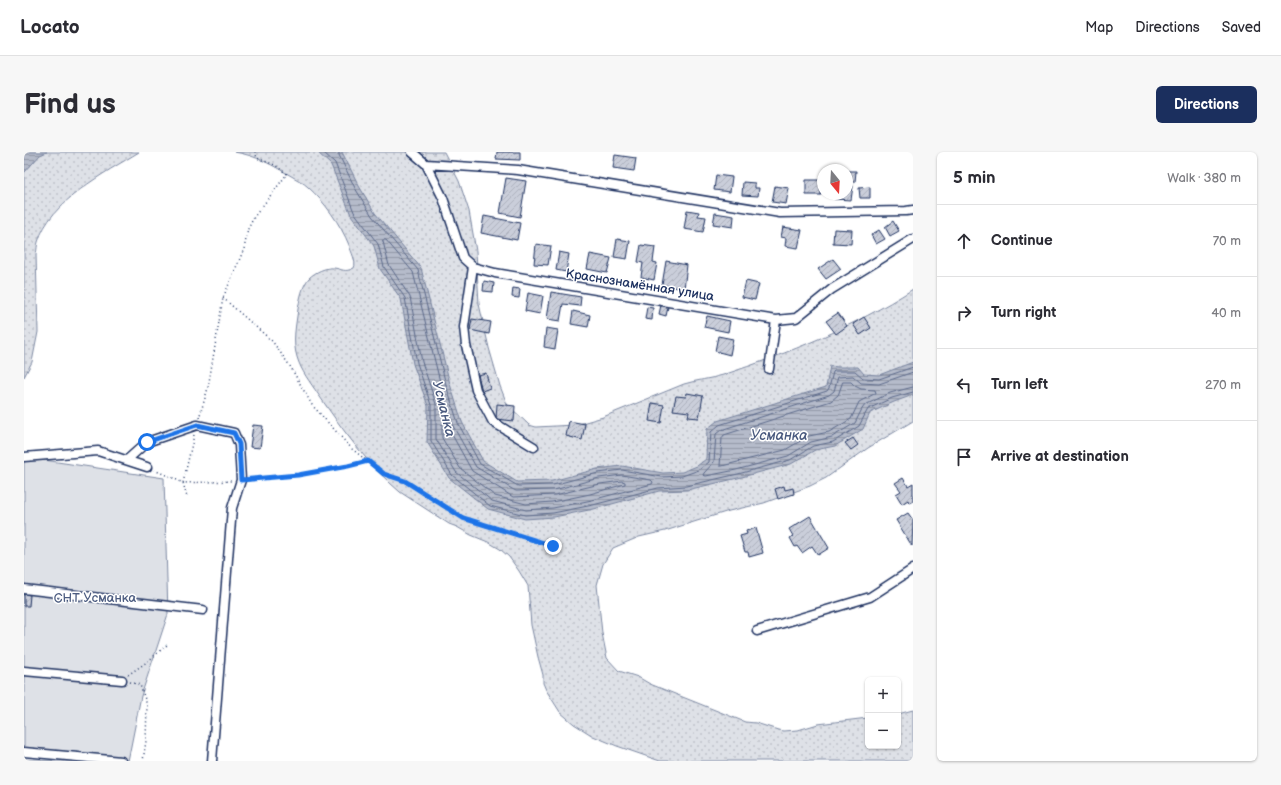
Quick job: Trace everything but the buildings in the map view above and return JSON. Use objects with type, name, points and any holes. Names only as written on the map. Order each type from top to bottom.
[{"type":"street","points":[[412,152],[426,164],[443,198],[463,258],[473,267],[464,327],[466,345],[476,390],[493,422],[534,447]]},
{"type":"street","points":[[426,164],[518,170],[780,213],[913,210]]},
{"type":"street","name":"Краснознамённая улица","points":[[473,267],[495,273],[776,320],[796,318],[832,289],[913,239]]},
{"type":"street","points":[[769,369],[776,320]]},
{"type":"street","points":[[127,460],[147,442],[197,425],[234,433],[239,444],[241,480],[232,508],[212,761]]},
{"type":"street","points":[[24,457],[98,451],[146,467]]},
{"type":"street","points":[[757,631],[870,597],[913,569]]},
{"type":"street","points":[[24,589],[203,610]]},
{"type":"street","points":[[24,671],[122,680]]},
{"type":"street","points":[[24,752],[121,761]]},
{"type":"path","points":[[187,497],[183,483],[191,445],[208,388],[223,298],[244,249],[248,229],[254,218],[287,174],[275,165],[258,158],[255,152]]},
{"type":"path","points":[[223,298],[272,341],[290,366],[312,405],[352,450],[384,474],[405,481],[463,518],[553,546]]},
{"type":"path","points":[[146,467],[183,483],[298,475],[368,461]]},
{"type":"path","points":[[122,680],[167,645]]},
{"type":"path","points":[[122,680],[140,685],[147,705],[146,741],[143,761]]},
{"type":"green space","points":[[24,152],[139,152],[95,179],[66,201],[44,227],[38,242],[36,254],[38,332],[32,362],[24,377]]},
{"type":"green space","points":[[234,152],[444,152],[459,181],[469,211],[476,251],[479,304],[489,348],[500,386],[507,404],[529,425],[536,427],[575,425],[603,417],[684,384],[723,375],[772,358],[844,327],[891,303],[913,289],[913,421],[868,448],[826,478],[810,486],[764,503],[729,511],[665,531],[639,537],[613,548],[603,564],[597,585],[602,633],[607,658],[619,671],[638,677],[650,684],[745,722],[756,723],[783,731],[798,730],[818,724],[865,718],[865,749],[901,749],[901,713],[913,710],[913,761],[660,761],[593,736],[574,724],[560,712],[543,683],[543,675],[531,625],[528,586],[509,557],[500,549],[488,542],[449,524],[400,492],[366,458],[346,433],[309,381],[301,367],[296,351],[295,327],[298,309],[305,285],[309,278],[321,270],[337,268],[348,270],[354,268],[354,260],[349,245],[337,222],[326,206],[305,184],[265,162],[242,153]]},
{"type":"green space","name":"СНТ Усманка","points":[[24,457],[164,478],[168,614],[141,696],[128,761],[24,761]]},
{"type":"water","points":[[24,152],[47,152],[40,155],[24,173]]},
{"type":"water","name":"Усманка","points":[[317,152],[342,152],[359,186],[375,213],[421,268],[450,384],[462,422],[483,461],[517,482],[552,481],[597,469],[622,466],[663,473],[682,472],[697,466],[706,459],[707,429],[717,421],[826,387],[830,366],[858,367],[864,374],[879,375],[913,362],[913,395],[870,413],[863,429],[835,446],[815,450],[791,464],[687,490],[659,491],[594,509],[554,517],[525,519],[488,509],[449,478],[427,442],[428,406],[413,364],[401,299],[380,269],[374,246],[351,215],[331,165]]},
{"type":"route","points":[[147,442],[197,425],[234,433],[239,444],[241,480],[298,475],[368,461],[384,474],[405,481],[463,518],[553,546]]}]
